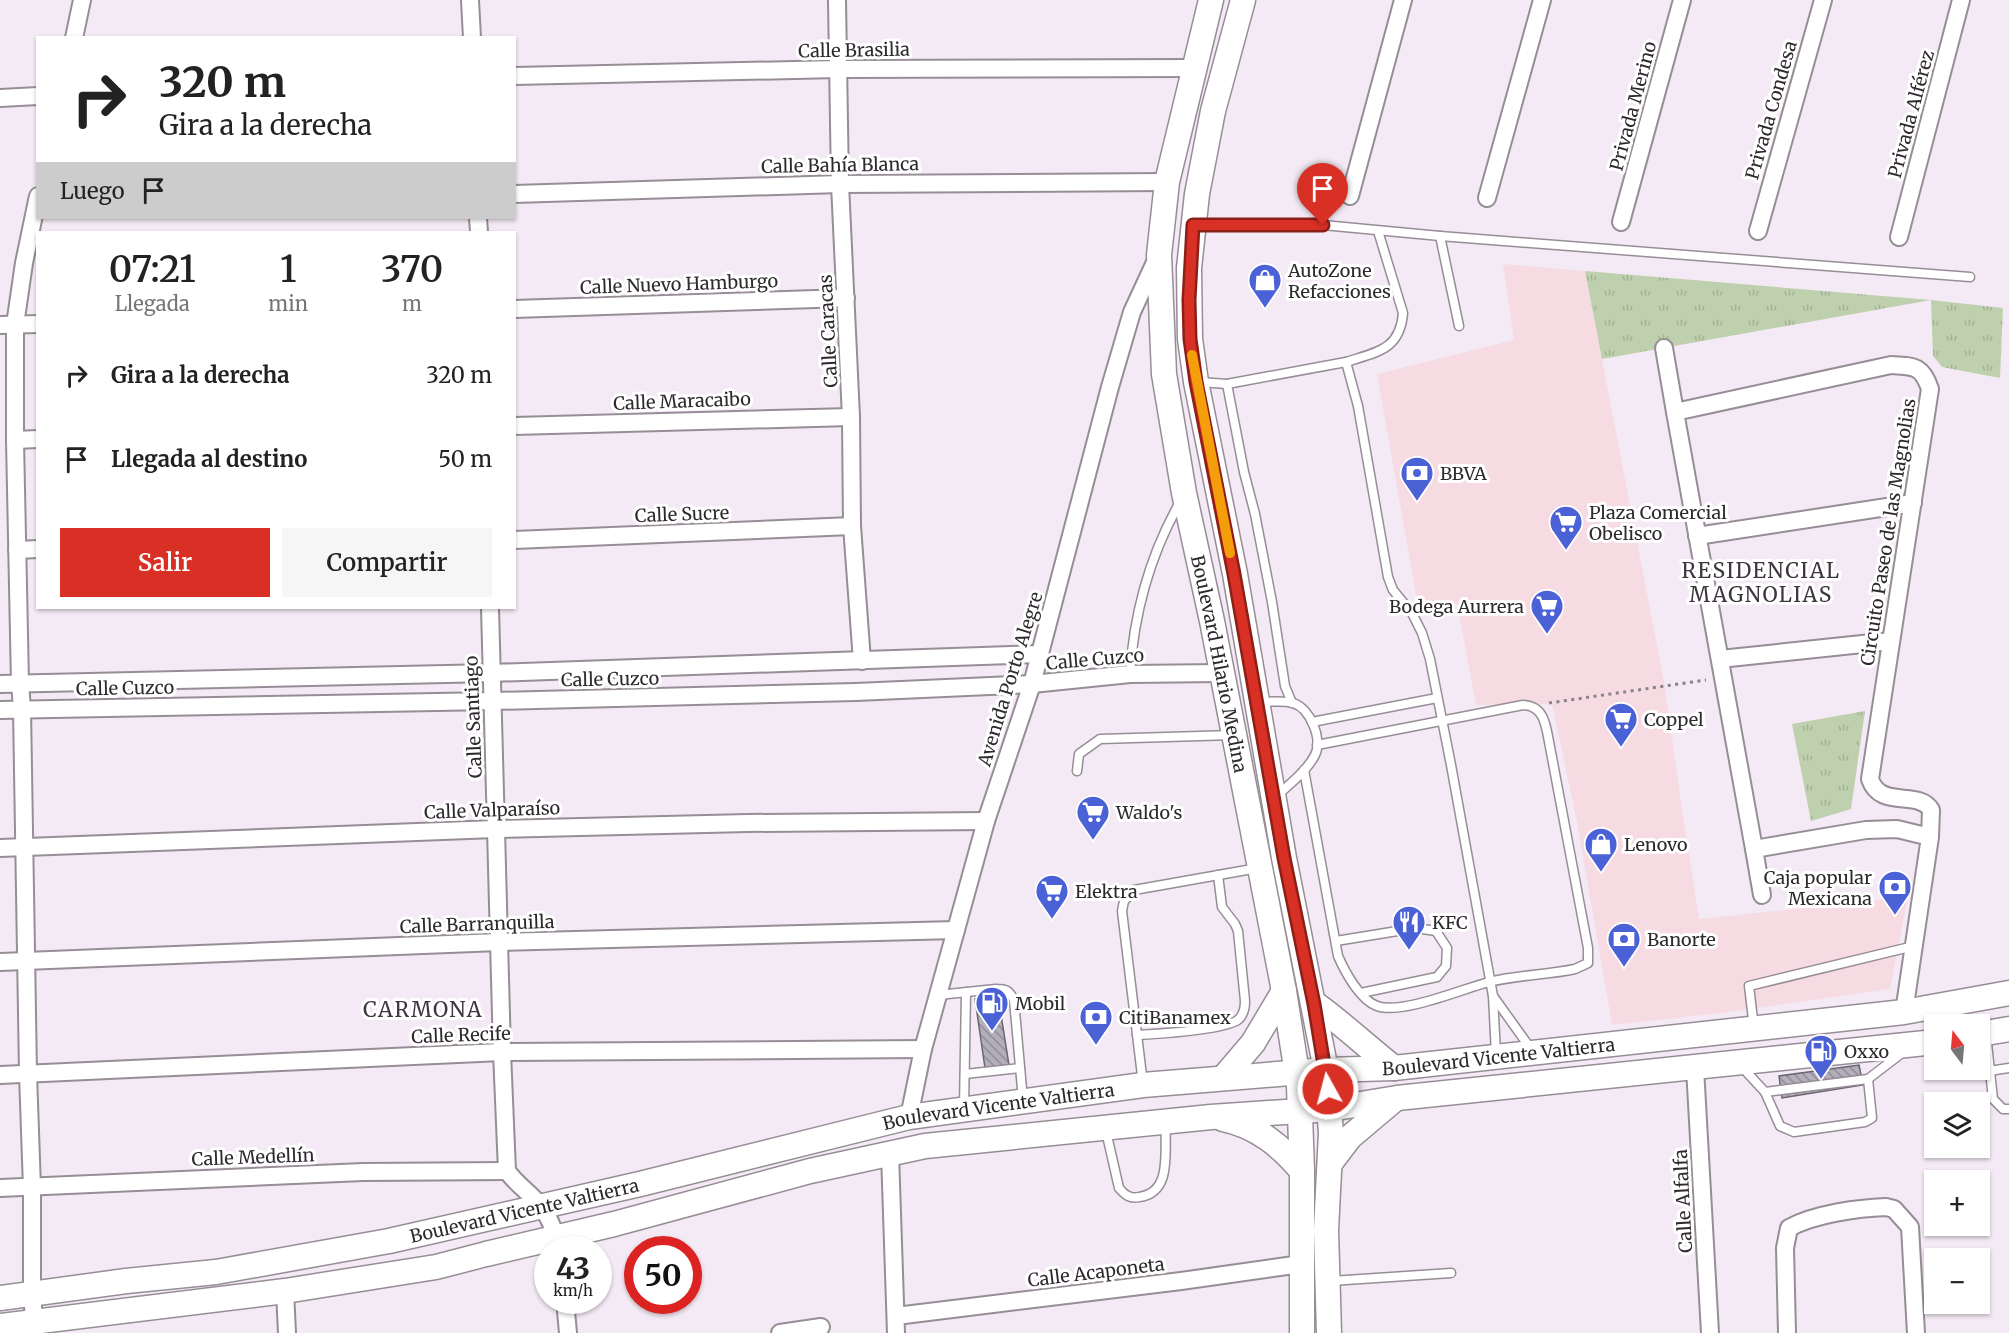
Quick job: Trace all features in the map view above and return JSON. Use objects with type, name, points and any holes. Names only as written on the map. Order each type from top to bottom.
[{"type":"main road","name":"Boulevard Hilario Medina","points":[[1212,0],[1167,182],[1159,255],[1164,374],[1184,493],[1284,991],[1297,1073],[1301,1109],[1302,1333]]},
{"type":"main road","name":"Boulevard Hilario Medina","points":[[1243,0],[1204,150],[1193,225],[1189,300],[1190,339],[1196,382],[1234,574],[1301,948],[1326,1070],[1330,1109],[1331,1162],[1326,1230],[1329,1333]]},
{"type":"main road","points":[[1224,1077],[1253,1043],[1284,991]]},
{"type":"main road","name":"Boulevard Vicente Valtierra","points":[[0,1298],[216,1272],[389,1241],[542,1207],[909,1118],[1023,1100],[1224,1077],[1394,1068],[1534,1053],[1904,1012],[2009,993]]},
{"type":"main road","points":[[1314,1004],[1394,1068]]},
{"type":"main road","name":"Boulevard Vicente Valtierra","points":[[585,1236],[810,1172],[925,1146],[1211,1117],[1301,1109],[1330,1109],[1397,1098],[1923,1044]]},
{"type":"main road","points":[[1331,1162],[1350,1137],[1397,1098]]},
{"type":"main road","points":[[1211,1117],[1235,1122],[1265,1136],[1288,1155],[1302,1171]]},
{"type":"main road","name":"Boulevard Vicente Valtierra","points":[[0,1326],[34,1327],[285,1291],[436,1268],[486,1254],[534,1247]]},
{"type":"street","points":[[74,36],[82,0]]},
{"type":"street","points":[[470,0],[472,36]]},
{"type":"street","name":"Calle Caracas","points":[[837,0],[840,184],[851,417],[852,526],[862,661]]},
{"type":"street","points":[[1350,196],[1403,0]]},
{"type":"street","points":[[1487,198],[1542,0]]},
{"type":"street","name":"Privada Merino","points":[[1621,222],[1682,0]]},
{"type":"street","name":"Privada Condesa","points":[[1758,231],[1823,0]]},
{"type":"street","name":"Privada Alférez","points":[[1899,237],[1961,0]]},
{"type":"street","name":"Calle Brasilia","points":[[516,76],[839,69],[1194,68]]},
{"type":"street","points":[[0,98],[36,96]]},
{"type":"street","name":"Calle Bahía Blanca","points":[[516,194],[840,184],[1167,182]]},
{"type":"street","points":[[34,1327],[22,709],[15,440],[8,325],[36,205]]},
{"type":"street","name":"Avenida Porto Alegre","points":[[909,1118],[923,1049],[986,821],[1032,684],[1110,387],[1132,312],[1159,255]]},
{"type":"street","name":"Calle Nuevo Hamburgo","points":[[516,309],[846,298]]},
{"type":"street","points":[[8,325],[36,324]]},
{"type":"street","points":[[1664,348],[1762,895]]},
{"type":"street","name":"Circuito Paseo de las Magnolias","points":[[1675,412],[1891,365],[1911,366],[1921,370],[1926,376],[1930,389],[1870,779],[1873,787],[1890,797],[1929,805],[1932,815],[1904,1012]]},
{"type":"street","name":"Calle Maracaibo","points":[[516,426],[851,417]]},
{"type":"street","points":[[15,440],[36,440]]},
{"type":"street","points":[[1697,536],[1913,503]]},
{"type":"street","name":"Calle Sucre","points":[[516,540],[852,526]]},
{"type":"street","points":[[17,550],[36,549]]},
{"type":"street","name":"Calle Santiago","points":[[490,609],[501,1052],[507,1171]]},
{"type":"street","points":[[1720,659],[1891,641]]},
{"type":"street","name":"Calle Cuzco","points":[[0,684],[491,673],[1040,654]]},
{"type":"street","name":"Calle Cuzco","points":[[0,710],[856,692],[1032,684],[1130,674],[1221,673]]},
{"type":"street","name":"Calle Valparaíso","points":[[0,848],[495,829],[748,823],[986,821]]},
{"type":"street","points":[[1754,849],[1866,830],[1897,830],[1930,837]]},
{"type":"street","name":"Calle Barranquilla","points":[[0,962],[500,942],[956,930]]},
{"type":"street","name":"Calle Recife","points":[[0,1075],[501,1052],[923,1049]]},
{"type":"street","name":"Calle Alfalfa","points":[[1695,1068],[1710,1333]]},
{"type":"street","points":[[891,1153],[897,1333]]},
{"type":"street","points":[[507,1171],[542,1207],[554,1236]]},
{"type":"street","name":"Calle Medellín","points":[[0,1188],[363,1172],[507,1171]]},
{"type":"street","points":[[1788,1333],[1785,1248],[1789,1228],[1798,1222],[1827,1215],[1886,1207],[1894,1209],[1910,1227],[1916,1333]]},
{"type":"street","name":"Calle Acaponeta","points":[[896,1316],[1301,1264]]},
{"type":"street","points":[[285,1291],[287,1333]]},
{"type":"street","points":[[566,1314],[568,1333]]},
{"type":"street","points":[[780,1333],[821,1327]]},
{"type":"lane","points":[[1193,225],[1323,225],[1971,277]]},
{"type":"lane","points":[[1196,382],[1227,384],[1346,362],[1380,351],[1390,345],[1398,335],[1403,313],[1378,231]]},
{"type":"lane","points":[[1440,236],[1460,326]]},
{"type":"lane","points":[[1346,362],[1358,406],[1388,577],[1393,590],[1412,613],[1422,633],[1430,659],[1493,996],[1496,1057]]},
{"type":"lane","points":[[1227,384],[1272,602],[1285,686],[1292,703],[1305,712],[1312,722],[1317,745],[1316,754],[1304,770],[1274,799]]},
{"type":"lane","points":[[1130,674],[1137,614],[1148,573],[1162,534],[1184,493]]},
{"type":"lane","points":[[1312,722],[1437,698]]},
{"type":"lane","points":[[1256,702],[1292,703]]},
{"type":"lane","points":[[1304,770],[1338,956],[1347,976],[1376,1006],[1393,1009],[1490,981],[1575,969],[1588,963],[1588,948],[1550,747],[1539,710],[1523,705],[1317,745]]},
{"type":"lane","points":[[1077,771],[1079,754],[1100,739],[1233,735]]},
{"type":"lane","points":[[1143,1085],[1122,911],[1124,901],[1134,890],[1259,867]]},
{"type":"lane","points":[[1137,1035],[1169,1033],[1226,1024],[1240,1018],[1244,1012],[1245,1001],[1238,931],[1222,907],[1218,875]]},
{"type":"lane","points":[[1336,941],[1416,928],[1436,931],[1447,948],[1446,966],[1437,977],[1361,993]]},
{"type":"lane","points":[[1754,1028],[1749,986],[1914,946]]},
{"type":"lane","points":[[938,995],[996,988],[1005,989],[1010,993],[1014,1000],[1023,1100]]},
{"type":"lane","points":[[964,1109],[966,992]]},
{"type":"lane","points":[[1493,996],[1534,1053]]},
{"type":"lane","points":[[1990,1058],[1992,1032]]},
{"type":"lane","points":[[1765,1092],[1868,1079],[1923,1044]]},
{"type":"lane","points":[[1739,1063],[1765,1092],[1780,1125],[1794,1132],[1865,1122],[1872,1118],[1868,1079]]},
{"type":"lane","points":[[965,1074],[1020,1068]]},
{"type":"lane","points":[[1990,1071],[2009,1068]]},
{"type":"lane","points":[[1990,1078],[1993,1099],[2003,1109],[2009,1109]]},
{"type":"lane","points":[[1105,1127],[1119,1188],[1125,1195],[1134,1198],[1145,1197],[1156,1192],[1161,1184],[1164,1172],[1167,1122]]},
{"type":"lane","points":[[1327,1281],[1451,1273]]},
{"type":"path","points":[[1532,706],[1723,678]]},
{"type":"shaded area","points":[[1503,264],[1585,271],[1665,687],[1699,919],[1908,897],[1890,989],[1714,1014],[1612,1025],[1577,822],[1552,704],[1476,705],[1457,604],[1418,606],[1377,374],[1514,340]]},
{"type":"green space","points":[[1585,271],[1931,300],[1602,359]]},
{"type":"green space","points":[[1931,300],[2003,308],[2000,378],[1942,367],[1933,356]]},
{"type":"green space","points":[[1865,711],[1851,809],[1811,821],[1792,724]]},
{"type":"building","name":"Mobil","points":[[998,996],[1009,1065],[985,1068],[975,999]]},
{"type":"building","name":"Oxxo","points":[[1859,1065],[1863,1085],[1782,1098],[1779,1076]]},
{"type":"slow traffic","points":[[1192,355],[1230,553]]},
{"type":"place","name":"AutoZone Refacciones","points":[[1265,309]]},
{"type":"place","name":"BBVA","points":[[1417,502]]},
{"type":"place","name":"Plaza Comercial Obelisco","points":[[1566,551]]},
{"type":"place","name":"Bodega Aurrera","points":[[1547,635]]},
{"type":"place","name":"Coppel","points":[[1621,748]]},
{"type":"place","name":"Waldo's","points":[[1093,841]]},
{"type":"place","name":"Lenovo","points":[[1601,873]]},
{"type":"place","name":"Caja popular Mexicana","points":[[1895,916]]},
{"type":"place","name":"Elektra","points":[[1052,920]]},
{"type":"place","name":"KFC","points":[[1409,951]]},
{"type":"place","name":"Banorte","points":[[1624,968]]},
{"type":"place","name":"Mobil","points":[[992,1032]]},
{"type":"place","name":"CitiBanamex","points":[[1096,1046]]},
{"type":"place","name":"Oxxo","points":[[1821,1080]]},
{"type":"district","name":"RESIDENCIAL MAGNOLIAS","points":[[1761,582]]},
{"type":"district","name":"CARMONA","points":[[423,1009]]},
{"type":"route","points":[[1323,225],[1193,225],[1189,300],[1190,339],[1196,382],[1234,574],[1284,858],[1314,1004],[1328,1089]]}]
